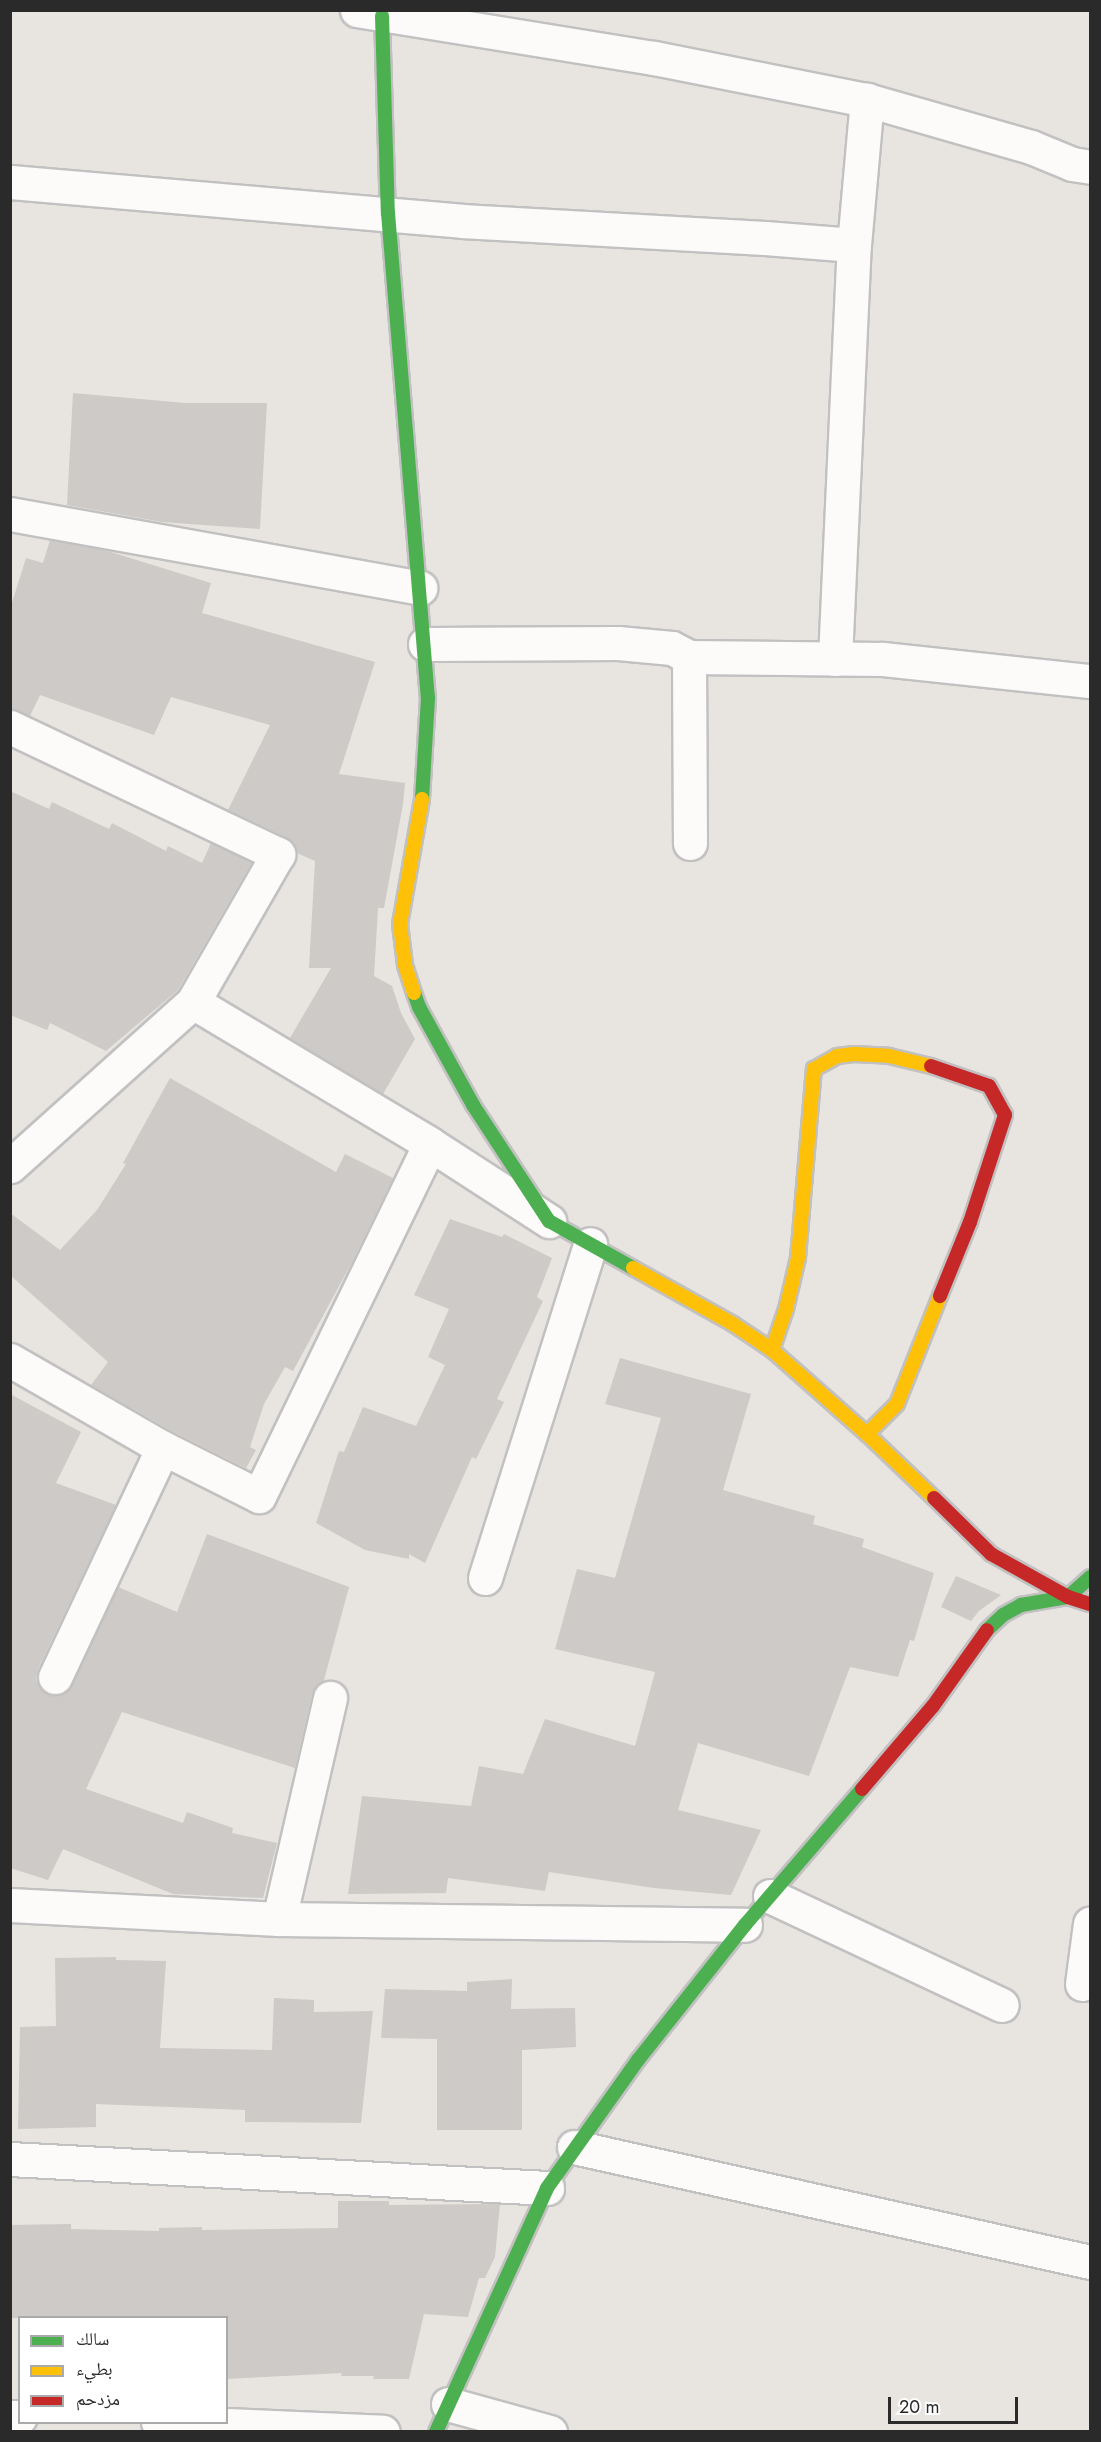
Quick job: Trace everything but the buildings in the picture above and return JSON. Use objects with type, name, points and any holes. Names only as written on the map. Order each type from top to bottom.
[{"type":"street","points":[[549,1221],[473,1105],[419,1007],[405,965],[400,924],[422,806],[428,698],[369,13],[457,18],[867,100],[1031,147],[1072,164],[1090,167]]},
{"type":"street","points":[[835,658],[854,245],[867,100]]},
{"type":"street","points":[[10,182],[462,221],[765,237],[854,245]]},
{"type":"street","points":[[10,514],[420,588]]},
{"type":"street","points":[[425,644],[618,643],[672,648],[689,657],[883,658],[1090,681]]},
{"type":"street","points":[[689,657],[690,843]]},
{"type":"street","points":[[10,727],[278,854],[193,1002],[10,1166]]},
{"type":"street","points":[[193,1002],[430,1144],[549,1221],[733,1324],[772,1350],[867,1434],[991,1554],[1068,1597],[1090,1604]]},
{"type":"street","points":[[772,1350],[786,1309],[798,1258],[814,1070],[837,1056],[854,1054],[889,1056],[915,1060],[989,1086],[1005,1115],[970,1222],[897,1404],[867,1434]]},
{"type":"street","points":[[10,1360],[163,1448],[259,1496],[430,1144]]},
{"type":"street","points":[[485,1578],[590,1244]]},
{"type":"street","points":[[55,1677],[163,1448]]},
{"type":"street","points":[[550,2432],[442,2418],[548,2188],[574,2147],[638,2060],[745,1925],[933,1706],[991,1625],[1003,1615],[1022,1605],[1068,1597],[1090,1577]]},
{"type":"street","points":[[279,1919],[330,1698]]},
{"type":"street","points":[[770,1896],[1002,2005]]},
{"type":"street","points":[[10,1905],[279,1919],[745,1925]]},
{"type":"street","points":[[1082,1984],[1090,1923]]},
{"type":"street","points":[[574,2147],[1090,2262]]},
{"type":"street","points":[[10,2159],[548,2188]]},
{"type":"street","points":[[203,2424],[383,2432]]},
{"type":"traffic: fast","points":[[382,16],[388,213],[428,698],[422,799]]},
{"type":"traffic: fast","points":[[414,993],[419,1007],[473,1105],[549,1221],[633,1268]]},
{"type":"traffic: fast","points":[[987,1630],[1003,1615],[1021,1605],[1068,1597],[1090,1577]]},
{"type":"traffic: fast","points":[[436,2432],[547,2188],[638,2060],[745,1925],[862,1789]]},
{"type":"traffic: slow","points":[[414,993],[405,965],[400,924],[422,799]]},
{"type":"traffic: slow","points":[[772,1350],[786,1309],[798,1258],[814,1069],[837,1056],[854,1054],[889,1056],[931,1066]]},
{"type":"traffic: slow","points":[[633,1268],[733,1324],[772,1350],[867,1434],[934,1498]]},
{"type":"traffic: slow","points":[[867,1434],[897,1404],[940,1296]]},
{"type":"traffic: jam","points":[[931,1066],[989,1086],[1005,1115],[970,1222],[940,1296]]},
{"type":"traffic: jam","points":[[934,1498],[991,1554],[1068,1597],[1090,1604]]},
{"type":"traffic: jam","points":[[862,1789],[933,1706],[987,1630]]}]
